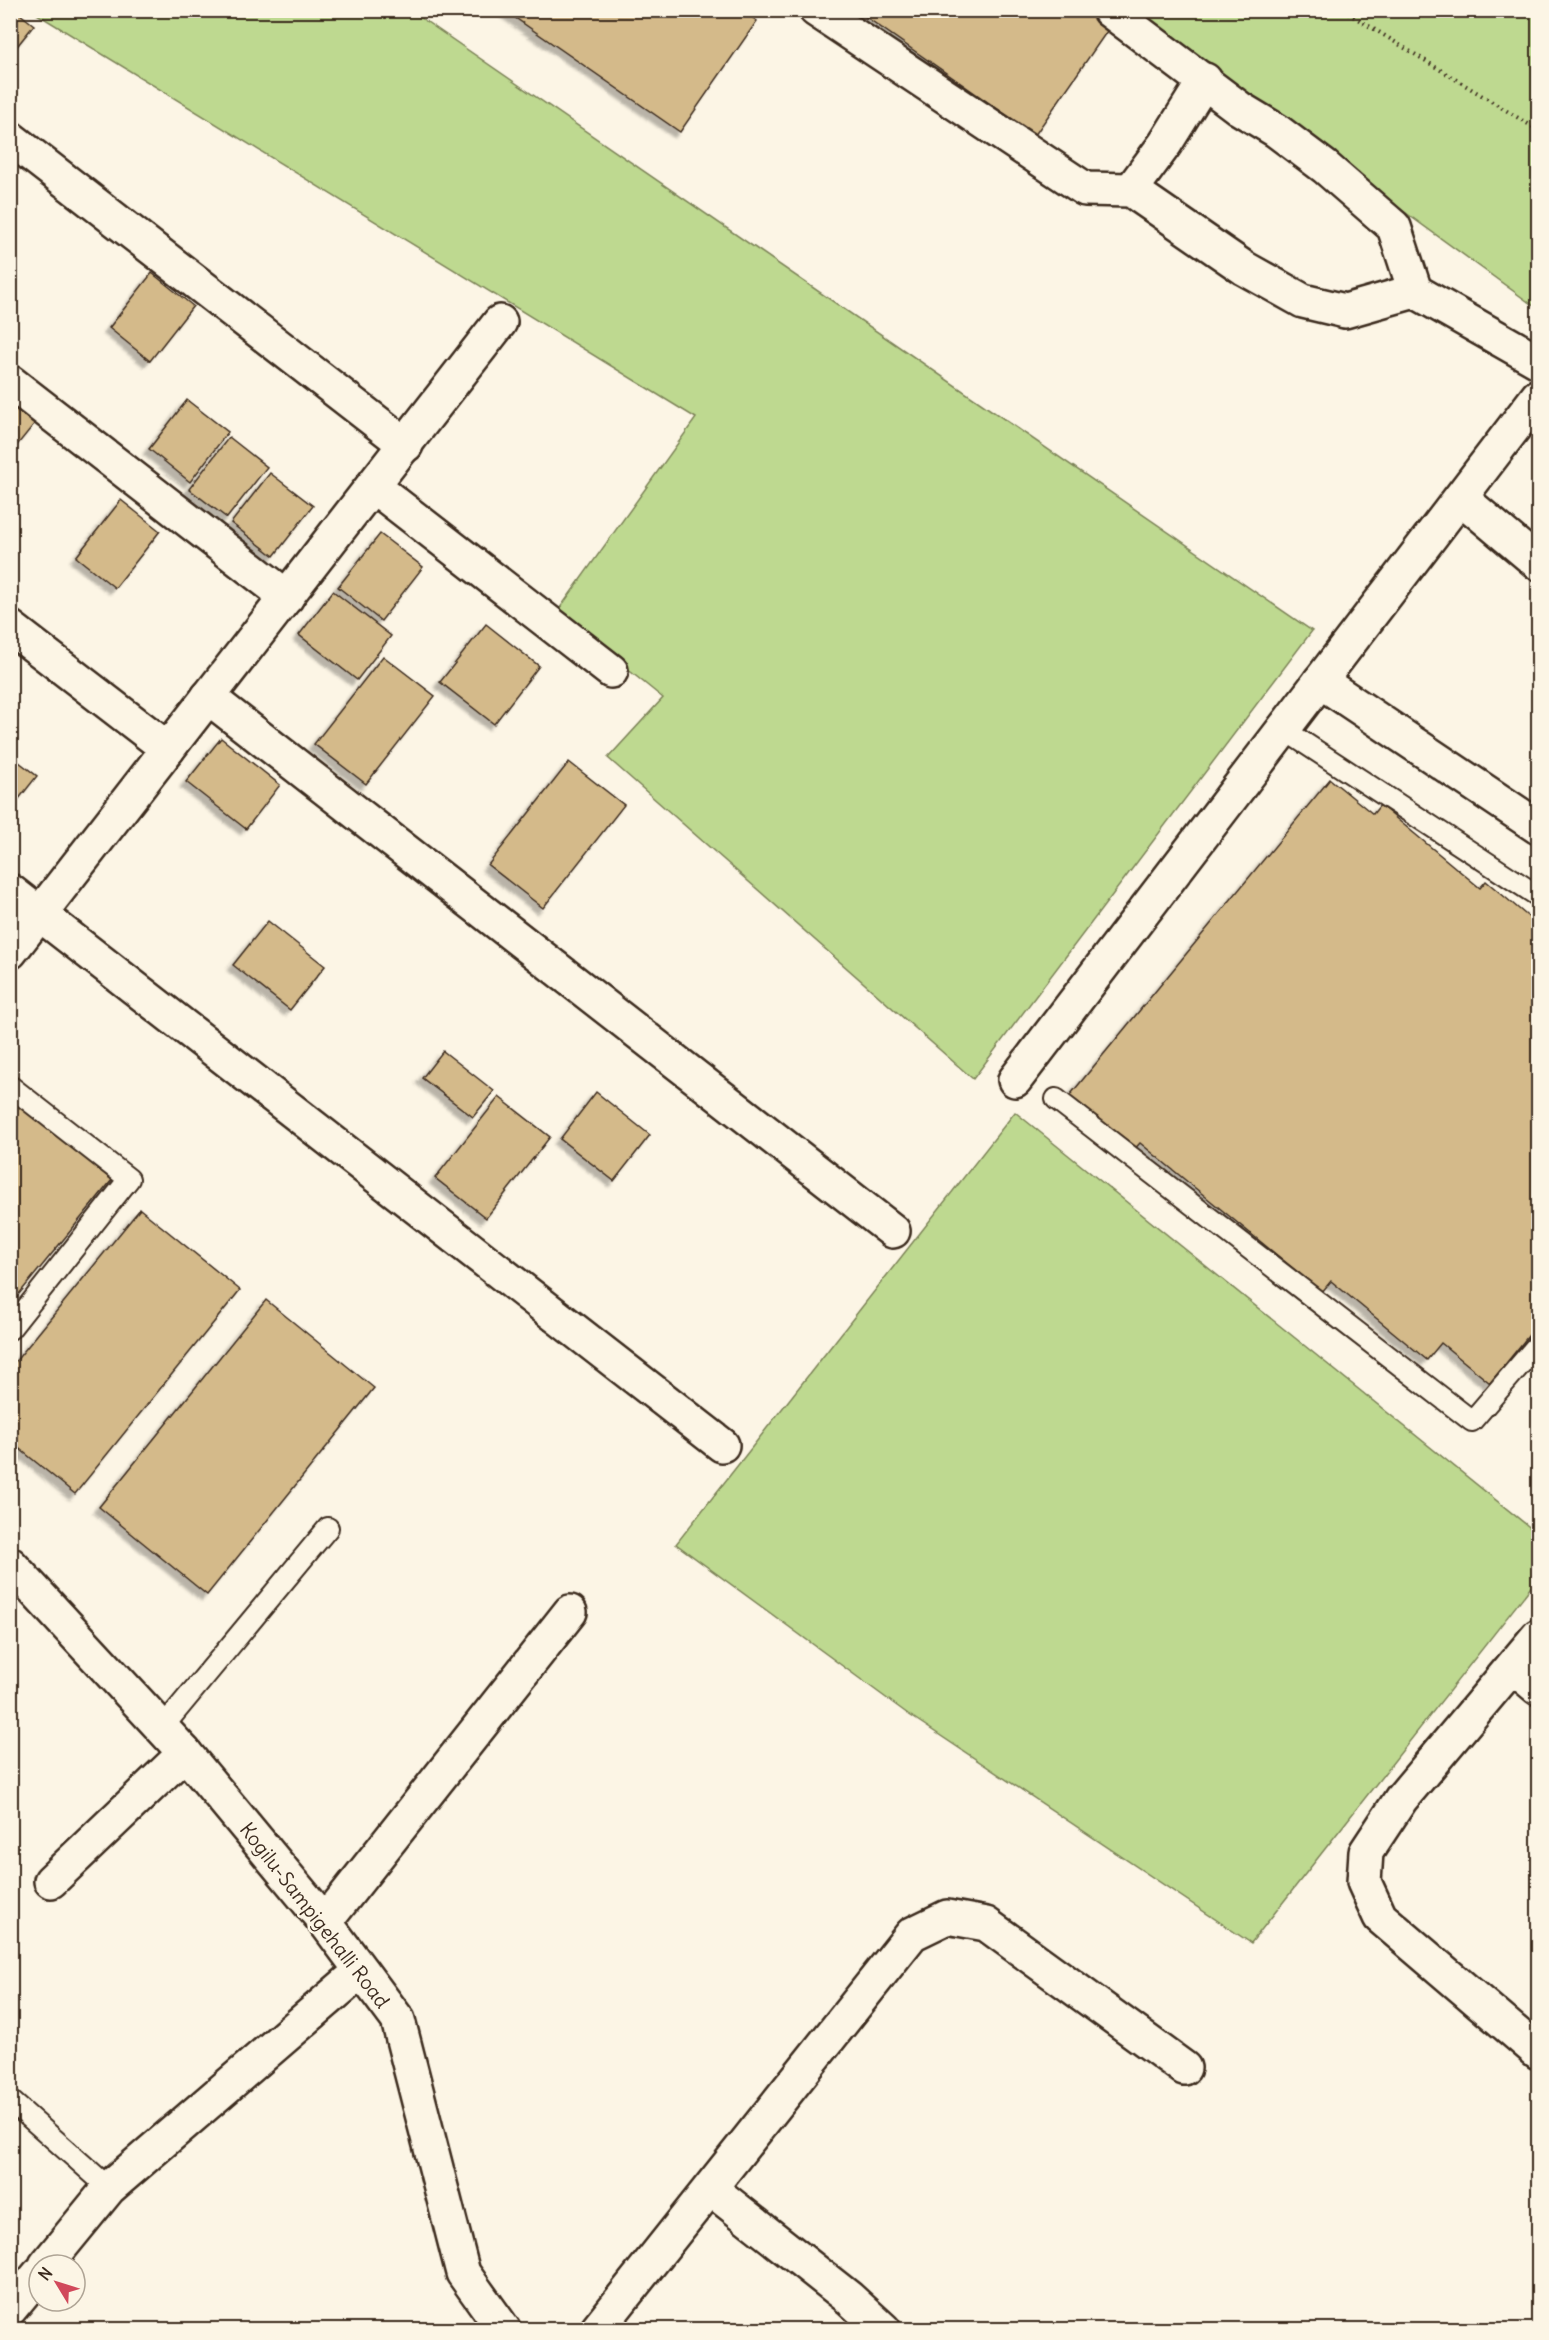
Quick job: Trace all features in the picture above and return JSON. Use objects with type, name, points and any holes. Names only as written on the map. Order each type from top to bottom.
[{"type":"street","points":[[816,10],[1085,189],[1131,190],[1244,268],[1303,301],[1345,311],[1415,291]]},
{"type":"street","points":[[1109,10],[1205,80],[1239,108],[1277,130],[1325,167],[1394,227],[1415,291],[1539,362]]},
{"type":"street","points":[[1131,190],[1165,144],[1205,80]]},
{"type":"street","points":[[10,138],[406,445]]},
{"type":"street","points":[[10,952],[500,322]]},
{"type":"street","points":[[10,382],[287,597]]},
{"type":"street","points":[[1015,1080],[1539,396]]},
{"type":"street","points":[[373,486],[611,671]]},
{"type":"street","points":[[1461,498],[1539,563]]},
{"type":"street","points":[[10,627],[168,749]]},
{"type":"street","points":[[1320,681],[1539,827]]},
{"type":"street","points":[[208,698],[893,1231]]},
{"type":"street","points":[[10,891],[722,1445]]},
{"type":"street","name":"Kogilu-Sampigehalli Road","points":[[10,1564],[185,1753],[325,1922],[398,2020],[463,2273],[504,2330]]},
{"type":"street","points":[[325,1922],[570,1612]]},
{"type":"street","points":[[1539,1636],[1401,1798],[1366,1852],[1364,1882],[1380,1917],[1539,2052]]},
{"type":"street","points":[[1513,1667],[1539,1688]]},
{"type":"street","points":[[51,1881],[185,1753]]},
{"type":"street","points":[[597,2330],[912,1934],[947,1917],[986,1924],[1184,2068]]},
{"type":"street","points":[[56,2253],[109,2188],[361,1971]]},
{"type":"street","points":[[711,2188],[849,2298],[884,2330]]},
{"type":"street","points":[[10,2309],[27,2288]]},
{"type":"lane","points":[[1283,729],[1539,896]]},
{"type":"lane","points":[[10,1086],[129,1179],[10,1329]]},
{"type":"lane","points":[[1056,1099],[1472,1421],[1539,1344]]},
{"type":"lane","points":[[162,1728],[328,1528]]},
{"type":"lane","points":[[10,2100],[109,2188]]},
{"type":"path","points":[[1343,10],[1539,130]]},
{"type":"green space","points":[[32,11],[411,11],[1312,631],[973,1079],[608,758],[663,698],[557,612],[696,418]]},
{"type":"green space","points":[[1128,11],[1538,11],[1538,309]]},
{"type":"green space","points":[[1015,1112],[1538,1534],[1538,1578],[1251,1943],[908,1714],[676,1544]]},
{"type":"building","points":[[10,10],[15,10],[34,25],[10,55]]},
{"type":"building","points":[[504,10],[742,10],[757,21],[680,132]]},
{"type":"building","points":[[856,10],[1093,10],[1112,24],[1035,135]]},
{"type":"building","points":[[152,273],[193,306],[150,361],[109,328]]},
{"type":"building","points":[[187,400],[228,432],[190,482],[149,449]]},
{"type":"building","points":[[10,404],[35,423],[10,454]]},
{"type":"building","points":[[229,437],[267,467],[227,518],[189,489]]},
{"type":"building","points":[[270,473],[313,506],[274,556],[231,523]]},
{"type":"building","points":[[121,500],[160,531],[115,588],[76,557]]},
{"type":"building","points":[[380,534],[423,567],[381,621],[338,587]]},
{"type":"building","points":[[333,591],[391,636],[357,680],[299,635]]},
{"type":"building","points":[[486,624],[539,666],[494,724],[440,682]]},
{"type":"building","points":[[383,656],[435,696],[366,784],[314,744]]},
{"type":"building","points":[[221,738],[280,785],[246,829],[186,782]]},
{"type":"building","points":[[10,755],[37,776],[10,810]]},
{"type":"building","points":[[569,762],[624,805],[543,908],[488,865]]},
{"type":"building","points":[[1330,779],[1373,814],[1380,805],[1480,888],[1486,881],[1538,925],[1538,1324],[1490,1383],[1441,1343],[1427,1360],[1331,1281],[1322,1292],[1140,1143],[1131,1153],[1066,1100]]},
{"type":"building","points":[[268,921],[325,966],[290,1010],[233,965]]},
{"type":"building","points":[[443,1051],[494,1091],[473,1117],[422,1078]]},
{"type":"building","points":[[596,1092],[650,1135],[614,1181],[560,1139]]},
{"type":"building","points":[[10,1097],[112,1180],[10,1305]]},
{"type":"building","points":[[499,1097],[550,1137],[486,1218],[435,1178]]},
{"type":"building","points":[[140,1209],[240,1290],[75,1494],[10,1441],[10,1368]]},
{"type":"building","points":[[266,1300],[374,1388],[207,1595],[99,1507]]}]
